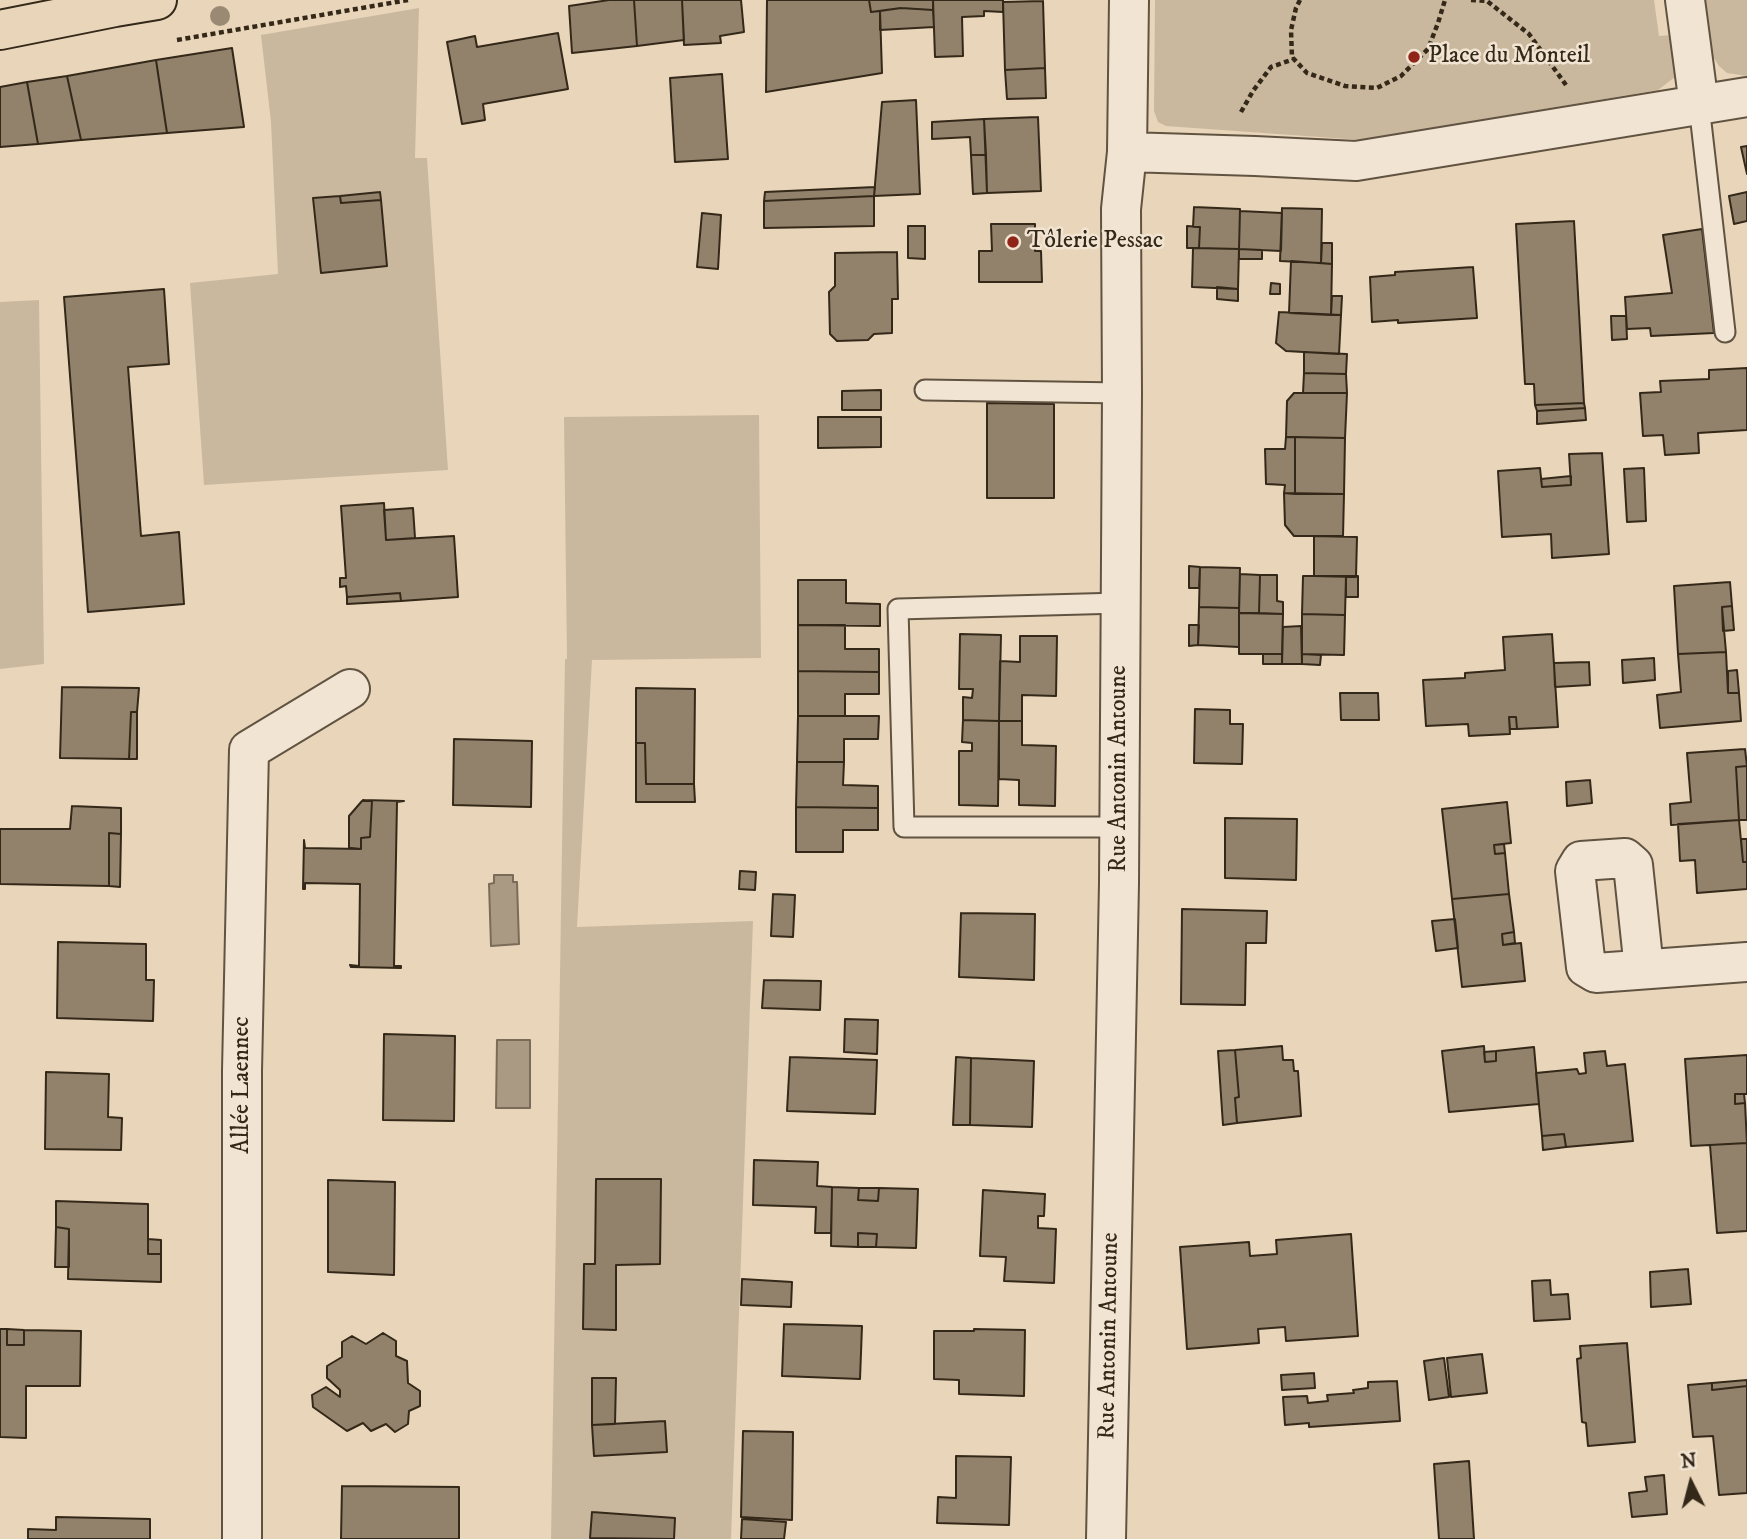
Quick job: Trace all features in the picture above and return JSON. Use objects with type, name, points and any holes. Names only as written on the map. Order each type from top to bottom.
[{"type":"main road","points":[[0,30],[158,0]]},
{"type":"street","name":"Rue Antonin Antoune","points":[[1106,1539],[1119,827],[1121,209],[1127,152],[1129,0]]},
{"type":"street","points":[[1685,0],[1699,104]]},
{"type":"street","points":[[1127,152],[1356,161],[1747,97]]},
{"type":"street","name":"Allée Laennec","points":[[242,1539],[242,1071],[248,750],[350,689]]},
{"type":"street","points":[[1644,969],[1747,962]]},
{"type":"lane","points":[[1699,104],[1725,332]]},
{"type":"lane","points":[[925,390],[1122,394]]},
{"type":"lane","points":[[1119,827],[904,827],[898,609],[1121,603]]},
{"type":"path","points":[[167,41],[408,0]]},
{"type":"path","points":[[1300,0],[1291,30],[1292,57],[1307,73],[1345,86],[1377,88],[1401,76],[1428,49],[1445,0]]},
{"type":"path","points":[[1471,0],[1487,1],[1529,34],[1564,82],[1587,122]]},
{"type":"path","points":[[1228,155],[1241,112],[1252,91],[1271,66],[1295,59]]},
{"type":"shaded area","name":"Place du Monteil","points":[[1155,0],[1654,0],[1659,36],[1673,35],[1675,77],[1658,90],[1361,140],[1166,126],[1158,122],[1154,111]]},
{"type":"shaded area","points":[[1702,0],[1747,0],[1747,76],[1727,73],[1709,50]]},
{"type":"shaded area","points":[[419,8],[415,158],[427,158],[448,470],[204,485],[190,283],[278,274],[271,122],[261,35]]},
{"type":"shaded area","points":[[39,300],[44,664],[0,669],[0,302]]},
{"type":"shaded area","points":[[759,415],[761,658],[592,660],[577,927],[753,921],[731,1539],[551,1539],[567,659],[564,417]]},
{"type":"shaded area","points":[[494,875],[513,875],[513,882],[517,882],[519,944],[491,946],[489,884],[494,883]]},
{"type":"shaded area","points":[[497,1040],[530,1040],[530,1108],[496,1108]]},
{"type":"building","points":[[609,0],[634,0],[637,46],[572,53],[569,6]]},
{"type":"building","points":[[634,0],[682,0],[684,40],[637,46]]},
{"type":"building","points":[[682,0],[741,0],[744,32],[720,36],[721,43],[684,45]]},
{"type":"building","points":[[767,0],[869,0],[871,12],[880,11],[882,73],[766,92]]},
{"type":"building","points":[[869,0],[933,0],[933,10],[901,8],[871,12]]},
{"type":"building","points":[[933,0],[1003,0],[1003,12],[984,11],[984,16],[962,17],[963,56],[935,57]]},
{"type":"building","points":[[1043,1],[1045,68],[1005,70],[1003,2]]},
{"type":"building","points":[[901,8],[933,10],[934,27],[880,30],[880,11]]},
{"type":"building","points":[[558,33],[568,89],[483,104],[485,120],[462,124],[447,42],[475,36],[477,47]]},
{"type":"building","points":[[232,48],[244,127],[167,133],[156,60]]},
{"type":"building","points":[[156,60],[167,133],[81,140],[67,76]]},
{"type":"building","points":[[1045,68],[1046,98],[1007,99],[1005,70]]},
{"type":"building","points":[[722,74],[728,159],[675,162],[670,78]]},
{"type":"building","points":[[67,76],[81,140],[38,144],[27,82]]},
{"type":"building","points":[[27,82],[38,144],[0,147],[0,87]]},
{"type":"building","points":[[916,100],[920,194],[874,196],[882,102]]},
{"type":"building","points":[[1038,117],[1041,191],[987,193],[984,119]]},
{"type":"building","points":[[984,119],[986,155],[971,155],[970,137],[932,139],[932,122]]},
{"type":"building","points":[[1747,146],[1747,174],[1741,147]]},
{"type":"building","points":[[971,155],[986,155],[987,193],[973,194]]},
{"type":"building","points":[[875,187],[874,196],[764,201],[765,192]]},
{"type":"building","points":[[380,192],[381,200],[341,203],[340,196]]},
{"type":"building","points":[[1747,192],[1747,221],[1734,224],[1729,196]]},
{"type":"building","points":[[340,196],[341,203],[381,200],[387,266],[321,273],[313,198]]},
{"type":"building","points":[[874,196],[874,226],[764,228],[764,201]]},
{"type":"building","points":[[1194,207],[1240,209],[1239,249],[1199,248],[1200,227],[1193,227]]},
{"type":"building","points":[[1282,208],[1322,209],[1321,263],[1280,261]]},
{"type":"building","points":[[1240,211],[1282,213],[1281,251],[1239,249]]},
{"type":"building","points":[[702,213],[721,215],[718,269],[697,267]]},
{"type":"building","points":[[1574,221],[1584,403],[1535,405],[1534,384],[1525,384],[1516,224]]},
{"type":"building","points":[[991,224],[1035,224],[1035,251],[1041,251],[1042,282],[979,282],[979,251],[992,251]]},
{"type":"building","points":[[908,226],[925,226],[925,259],[908,258]]},
{"type":"building","points":[[1187,226],[1200,227],[1199,248],[1187,248]]},
{"type":"building","points":[[1702,229],[1714,333],[1651,336],[1650,328],[1627,329],[1625,297],[1672,293],[1663,235]]},
{"type":"building","points":[[1322,243],[1332,243],[1332,264],[1321,263]]},
{"type":"building","points":[[1193,248],[1239,249],[1238,289],[1192,287]]},
{"type":"building","points":[[1239,249],[1262,250],[1262,259],[1239,259]]},
{"type":"building","points":[[897,252],[898,299],[892,299],[892,333],[874,334],[868,340],[837,341],[830,334],[829,292],[835,286],[835,253]]},
{"type":"building","points":[[1291,261],[1332,264],[1331,315],[1289,313]]},
{"type":"building","points":[[1473,267],[1477,318],[1372,322],[1370,277],[1395,275],[1395,272]]},
{"type":"building","points":[[1271,283],[1280,284],[1280,294],[1270,294]]},
{"type":"building","points":[[1217,287],[1238,289],[1238,301],[1217,299]]},
{"type":"building","points":[[164,289],[169,364],[128,367],[141,536],[179,532],[184,604],[88,612],[64,297]]},
{"type":"building","points":[[1332,296],[1342,296],[1341,315],[1331,315]]},
{"type":"building","points":[[1279,312],[1341,315],[1339,354],[1286,351],[1276,343]]},
{"type":"building","points":[[1611,316],[1626,316],[1627,339],[1612,340]]},
{"type":"building","points":[[1304,352],[1347,354],[1346,374],[1304,373]]},
{"type":"building","points":[[1747,368],[1747,430],[1698,433],[1699,453],[1665,455],[1663,435],[1643,436],[1640,393],[1661,392],[1660,381],[1709,379],[1709,370]]},
{"type":"building","points":[[1304,373],[1346,374],[1347,393],[1303,393]]},
{"type":"building","points":[[881,390],[881,410],[842,410],[842,391]]},
{"type":"building","points":[[1294,393],[1347,393],[1345,438],[1286,437],[1287,401]]},
{"type":"building","points":[[987,403],[1054,404],[1054,498],[987,498]]},
{"type":"building","points":[[1584,403],[1585,408],[1537,411],[1535,405]]},
{"type":"building","points":[[1585,408],[1586,420],[1537,424],[1537,411]]},
{"type":"building","points":[[818,417],[881,417],[881,447],[818,448]]},
{"type":"building","points":[[1286,437],[1295,437],[1295,494],[1284,493],[1285,485],[1266,484],[1265,449],[1285,449]]},
{"type":"building","points":[[1295,437],[1345,438],[1344,494],[1295,494]]},
{"type":"building","points":[[1602,453],[1609,554],[1552,558],[1551,534],[1502,537],[1498,471],[1540,468],[1542,487],[1571,485],[1569,454]]},
{"type":"building","points":[[1644,468],[1646,521],[1627,522],[1624,469]]},
{"type":"building","points":[[1571,476],[1571,485],[1542,487],[1541,479]]},
{"type":"building","points":[[1284,493],[1344,494],[1343,536],[1294,536],[1285,525]]},
{"type":"building","points":[[384,503],[386,540],[454,536],[458,597],[401,601],[400,593],[347,597],[346,586],[340,587],[340,578],[346,578],[341,506]]},
{"type":"building","points":[[413,508],[415,538],[386,540],[384,510]]},
{"type":"building","points":[[1314,536],[1357,537],[1356,577],[1314,576]]},
{"type":"building","points":[[1189,566],[1200,567],[1199,588],[1189,588]]},
{"type":"building","points":[[1200,567],[1240,568],[1239,608],[1199,607]]},
{"type":"building","points":[[1240,574],[1260,575],[1259,613],[1239,613]]},
{"type":"building","points":[[1260,575],[1277,575],[1277,601],[1283,602],[1283,614],[1259,613]]},
{"type":"building","points":[[1303,576],[1346,576],[1345,615],[1302,614]]},
{"type":"building","points":[[1346,576],[1358,576],[1358,597],[1346,597]]},
{"type":"building","points":[[798,580],[846,580],[846,603],[880,604],[880,626],[798,625]]},
{"type":"building","points":[[1730,582],[1732,606],[1722,607],[1726,652],[1678,654],[1674,586]]},
{"type":"building","points":[[400,593],[401,601],[347,604],[347,597]]},
{"type":"building","points":[[1732,606],[1734,630],[1723,631],[1722,607]]},
{"type":"building","points":[[1199,607],[1239,608],[1239,647],[1198,645]]},
{"type":"building","points":[[1239,613],[1283,614],[1282,654],[1239,654]]},
{"type":"building","points":[[1302,614],[1345,615],[1344,655],[1302,654]]},
{"type":"building","points":[[798,625],[845,625],[845,649],[879,649],[879,672],[798,671]]},
{"type":"building","points":[[1189,625],[1199,625],[1198,645],[1189,646]]},
{"type":"building","points":[[1301,626],[1302,664],[1282,664],[1283,627]]},
{"type":"building","points":[[960,634],[1001,635],[999,721],[963,720],[963,697],[972,698],[973,689],[959,689]]},
{"type":"building","points":[[1552,634],[1558,727],[1517,729],[1516,717],[1509,717],[1510,734],[1469,736],[1468,724],[1426,726],[1423,680],[1465,678],[1465,673],[1505,670],[1503,637]]},
{"type":"building","points":[[1020,636],[1057,636],[1056,696],[1022,695],[1022,721],[999,721],[1000,661],[1020,662]]},
{"type":"building","points":[[1726,652],[1728,693],[1739,693],[1741,721],[1660,728],[1657,695],[1681,692],[1678,654]]},
{"type":"building","points":[[1263,654],[1282,654],[1282,664],[1263,664]]},
{"type":"building","points":[[1302,654],[1321,655],[1320,665],[1302,664]]},
{"type":"building","points":[[1654,658],[1655,680],[1623,683],[1622,660]]},
{"type":"building","points":[[1589,662],[1590,685],[1555,687],[1554,663]]},
{"type":"building","points":[[1737,670],[1739,693],[1728,693],[1728,671]]},
{"type":"building","points":[[798,671],[879,672],[879,694],[845,694],[845,716],[798,716]]},
{"type":"building","points":[[62,687],[139,688],[137,712],[131,712],[129,759],[60,758]]},
{"type":"building","points":[[636,688],[695,689],[694,784],[646,784],[645,743],[636,743]]},
{"type":"building","points":[[1340,693],[1378,693],[1379,720],[1341,720]]},
{"type":"building","points":[[1195,709],[1230,710],[1230,724],[1243,724],[1242,764],[1194,763]]},
{"type":"building","points":[[131,712],[137,712],[137,759],[129,759]]},
{"type":"building","points":[[798,716],[879,716],[878,739],[844,739],[844,762],[797,762]]},
{"type":"building","points":[[1509,717],[1516,717],[1517,729],[1510,729]]},
{"type":"building","points":[[963,720],[999,721],[998,806],[959,805],[959,751],[972,751],[972,743],[962,742]]},
{"type":"building","points":[[999,721],[1022,721],[1022,745],[1056,746],[1055,806],[1019,805],[1019,780],[999,779]]},
{"type":"building","points":[[454,739],[532,741],[531,807],[453,805]]},
{"type":"building","points":[[636,743],[645,743],[646,784],[694,784],[695,802],[636,802]]},
{"type":"building","points":[[1745,749],[1747,766],[1736,767],[1739,820],[1671,825],[1670,804],[1691,802],[1687,753]]},
{"type":"building","points":[[797,762],[844,762],[843,785],[878,786],[878,808],[796,807]]},
{"type":"building","points":[[1747,766],[1747,820],[1739,820],[1736,767]]},
{"type":"building","points":[[1590,780],[1592,803],[1567,806],[1566,782]]},
{"type":"building","points":[[363,800],[404,801],[397,802],[394,966],[401,968],[351,967],[350,965],[359,966],[360,884],[305,883],[303,889],[304,840],[305,848],[361,849],[361,838],[370,837],[372,801]]},
{"type":"building","points":[[362,801],[372,801],[370,837],[361,838],[361,849],[349,848],[349,816]]},
{"type":"building","points":[[1507,802],[1511,843],[1494,845],[1495,854],[1505,853],[1509,894],[1452,899],[1442,809]]},
{"type":"building","points":[[72,806],[121,808],[121,834],[109,833],[109,886],[0,884],[0,829],[70,829]]},
{"type":"building","points":[[796,807],[878,808],[878,830],[843,830],[843,852],[796,852]]},
{"type":"building","points":[[1225,818],[1297,819],[1296,880],[1225,878]]},
{"type":"building","points":[[1739,820],[1743,862],[1747,862],[1747,889],[1697,893],[1695,860],[1680,861],[1678,824]]},
{"type":"building","points":[[109,833],[121,834],[120,887],[109,886]]},
{"type":"building","points":[[1741,839],[1747,839],[1747,862],[1743,862]]},
{"type":"building","points":[[1504,844],[1505,853],[1495,854],[1494,845]]},
{"type":"building","points":[[740,871],[756,872],[755,890],[739,889]]},
{"type":"building","points":[[773,894],[795,895],[793,937],[771,936]]},
{"type":"building","points":[[1509,894],[1514,932],[1502,934],[1503,945],[1521,943],[1525,981],[1462,987],[1452,899]]},
{"type":"building","points":[[1182,909],[1267,911],[1266,943],[1246,943],[1245,1005],[1181,1004]]},
{"type":"building","points":[[961,913],[1035,914],[1034,980],[959,977]]},
{"type":"building","points":[[1455,919],[1458,948],[1436,951],[1432,921]]},
{"type":"building","points":[[1514,932],[1515,943],[1503,945],[1502,934]]},
{"type":"building","points":[[58,942],[146,944],[146,980],[154,980],[153,1021],[57,1018]]},
{"type":"building","points":[[764,980],[821,981],[820,1010],[762,1008]]},
{"type":"building","points":[[845,1019],[878,1020],[877,1054],[844,1052]]},
{"type":"building","points":[[384,1034],[455,1036],[454,1121],[383,1120]]},
{"type":"building","points":[[1282,1046],[1283,1060],[1293,1060],[1294,1071],[1298,1071],[1301,1116],[1237,1123],[1235,1098],[1239,1097],[1235,1050]]},
{"type":"building","points":[[1484,1046],[1485,1062],[1496,1061],[1496,1051],[1534,1047],[1539,1104],[1449,1112],[1442,1051]]},
{"type":"building","points":[[1235,1050],[1239,1097],[1235,1098],[1237,1123],[1223,1125],[1218,1051]]},
{"type":"building","points":[[1496,1051],[1496,1061],[1485,1062],[1484,1052]]},
{"type":"building","points":[[1605,1051],[1607,1066],[1625,1064],[1633,1141],[1566,1147],[1564,1134],[1542,1136],[1536,1073],[1577,1069],[1579,1074],[1586,1073],[1584,1053]]},
{"type":"building","points":[[1747,1055],[1747,1094],[1735,1094],[1735,1104],[1745,1103],[1747,1143],[1691,1146],[1685,1059]]},
{"type":"building","points":[[790,1057],[877,1060],[875,1114],[787,1111]]},
{"type":"building","points":[[956,1057],[971,1058],[970,1125],[953,1125]]},
{"type":"building","points":[[971,1058],[1034,1061],[1032,1127],[970,1125]]},
{"type":"building","points":[[46,1072],[109,1074],[108,1117],[122,1118],[121,1150],[45,1149]]},
{"type":"building","points":[[1735,1094],[1744,1094],[1745,1103],[1735,1104]]},
{"type":"building","points":[[1564,1134],[1566,1147],[1543,1150],[1542,1136]]},
{"type":"building","points":[[1747,1143],[1747,1231],[1717,1233],[1710,1145]]},
{"type":"building","points":[[754,1160],[818,1162],[817,1186],[832,1187],[831,1233],[815,1233],[816,1207],[753,1205]]},
{"type":"building","points":[[596,1179],[661,1179],[660,1264],[616,1265],[616,1330],[583,1329],[584,1264],[595,1264]]},
{"type":"building","points":[[328,1180],[395,1182],[394,1275],[328,1272]]},
{"type":"building","points":[[832,1187],[859,1188],[858,1200],[878,1201],[879,1188],[918,1189],[916,1248],[876,1247],[877,1234],[858,1233],[858,1247],[831,1246]]},
{"type":"building","points":[[859,1188],[879,1188],[878,1201],[858,1200]]},
{"type":"building","points":[[983,1190],[1045,1194],[1044,1216],[1038,1216],[1038,1228],[1056,1229],[1054,1283],[1004,1281],[1006,1257],[980,1256]]},
{"type":"building","points":[[56,1201],[148,1204],[148,1254],[161,1254],[161,1282],[68,1279],[69,1229],[56,1227]]},
{"type":"building","points":[[56,1227],[69,1229],[69,1267],[55,1267]]},
{"type":"building","points":[[858,1233],[877,1234],[876,1247],[858,1247]]},
{"type":"building","points":[[1351,1234],[1358,1336],[1286,1341],[1285,1327],[1258,1329],[1259,1343],[1187,1349],[1180,1247],[1249,1242],[1250,1256],[1277,1254],[1276,1240]]},
{"type":"building","points":[[148,1239],[161,1240],[161,1254],[148,1254]]},
{"type":"building","points":[[1688,1269],[1691,1304],[1651,1307],[1650,1272]]},
{"type":"building","points":[[742,1279],[792,1282],[791,1307],[741,1305]]},
{"type":"building","points":[[1550,1280],[1551,1295],[1568,1294],[1570,1319],[1534,1321],[1532,1281]]},
{"type":"building","points":[[784,1324],[862,1326],[860,1379],[782,1376]]},
{"type":"building","points":[[0,1329],[7,1329],[7,1345],[24,1345],[24,1330],[81,1331],[80,1386],[26,1386],[26,1438],[0,1437]]},
{"type":"building","points":[[7,1329],[24,1330],[24,1345],[7,1345]]},
{"type":"building","points":[[1025,1330],[1024,1396],[959,1394],[959,1380],[934,1379],[934,1331]]},
{"type":"building","points":[[383,1333],[396,1341],[396,1356],[407,1361],[408,1383],[420,1391],[420,1406],[409,1411],[408,1424],[395,1432],[386,1424],[371,1431],[363,1423],[347,1431],[313,1407],[312,1395],[326,1387],[340,1397],[340,1390],[327,1378],[327,1366],[342,1357],[342,1342],[352,1336],[366,1344]]},
{"type":"building","points":[[1627,1343],[1635,1442],[1588,1446],[1586,1423],[1582,1422],[1577,1359],[1581,1358],[1580,1346]]},
{"type":"building","points":[[1482,1354],[1487,1393],[1451,1397],[1447,1358]]},
{"type":"building","points":[[1444,1358],[1449,1397],[1429,1400],[1424,1361]]},
{"type":"building","points":[[1314,1373],[1315,1388],[1282,1390],[1281,1375]]},
{"type":"building","points":[[592,1378],[616,1378],[615,1424],[592,1425]]},
{"type":"building","points":[[1747,1380],[1747,1386],[1712,1390],[1712,1383]]},
{"type":"building","points":[[1397,1381],[1400,1421],[1309,1427],[1309,1423],[1285,1425],[1283,1397],[1307,1396],[1308,1403],[1328,1401],[1327,1395],[1354,1393],[1353,1390],[1368,1388],[1368,1382]]},
{"type":"building","points":[[1712,1383],[1712,1390],[1747,1386],[1747,1493],[1719,1495],[1713,1436],[1693,1437],[1688,1385]]},
{"type":"building","points":[[665,1421],[667,1452],[594,1456],[592,1425]]},
{"type":"building","points":[[743,1431],[793,1432],[792,1520],[741,1517]]},
{"type":"building","points":[[956,1456],[1011,1457],[1009,1525],[937,1523],[938,1497],[956,1498]]},
{"type":"building","points":[[1469,1461],[1474,1539],[1439,1539],[1434,1464]]},
{"type":"building","points":[[1664,1475],[1667,1514],[1632,1517],[1629,1493],[1647,1491],[1645,1477]]},
{"type":"building","points":[[342,1486],[459,1487],[459,1539],[341,1539]]},
{"type":"building","points":[[592,1512],[675,1518],[674,1539],[590,1538]]},
{"type":"building","points":[[56,1517],[150,1519],[150,1539],[28,1539],[28,1529],[56,1530]]},
{"type":"building","points":[[742,1519],[786,1522],[784,1539],[741,1539]]},
{"type":"place","name":"Place du Monteil","points":[[1414,57]]},
{"type":"place","name":"Tôlerie Pessac","points":[[1013,242]]}]
